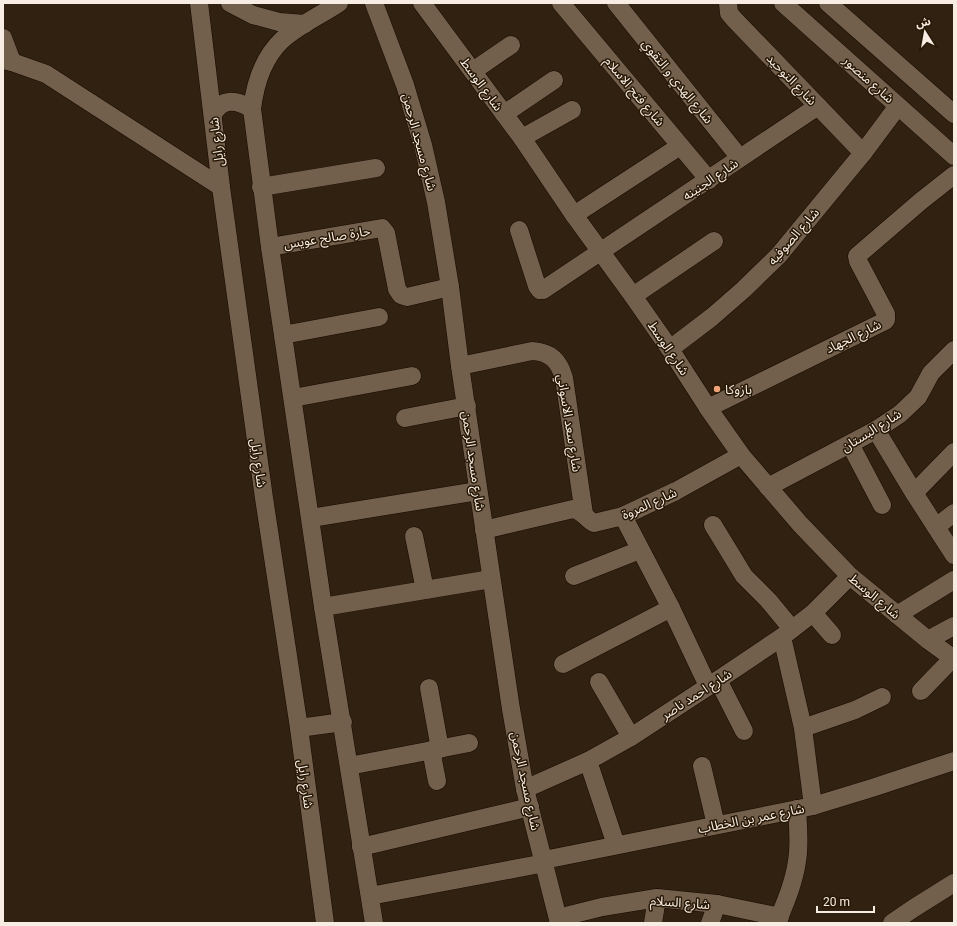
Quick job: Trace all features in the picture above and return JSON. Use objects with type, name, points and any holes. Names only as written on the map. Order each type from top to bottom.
[{"type":"street","name":"شارع رايل","points":[[199,3],[221,187],[262,490],[299,728],[325,923]]},
{"type":"street","points":[[230,3],[259,17],[278,22],[305,24]]},
{"type":"street","points":[[339,3],[305,24],[282,41],[264,63],[254,90],[252,109],[261,187],[323,607],[343,722],[374,923]]},
{"type":"street","name":"شارع مسجد الرحمن","points":[[374,3],[405,85],[423,145],[436,202],[450,288],[491,579],[525,789],[559,921]]},
{"type":"street","name":"شارع الوسط","points":[[422,3],[522,138],[574,215],[670,349],[708,408],[741,455],[800,524],[850,576],[928,640],[954,658]]},
{"type":"street","name":"شارع فتح الاسلام","points":[[561,3],[708,180]]},
{"type":"street","name":"شارع الهدي و التقوي","points":[[616,3],[740,158]]},
{"type":"street","name":"شارع التوحيد","points":[[728,3],[729,13],[734,19],[862,153]]},
{"type":"street","name":"شارع منصور","points":[[783,3],[954,156]]},
{"type":"street","points":[[828,3],[954,114]]},
{"type":"street","points":[[3,38],[8,61],[46,74],[221,187]]},
{"type":"street","points":[[473,71],[512,45]]},
{"type":"street","points":[[504,114],[554,80]]},
{"type":"street","points":[[213,114],[221,104],[228,102],[243,104],[252,109]]},
{"type":"street","name":"شارع الجنينه","points":[[519,230],[537,286],[540,290],[818,106]]},
{"type":"street","name":"شارع الصوفيه","points":[[670,349],[712,317],[743,290],[779,255],[862,153],[898,106]]},
{"type":"street","points":[[522,138],[572,110]]},
{"type":"street","points":[[574,215],[680,146]]},
{"type":"street","points":[[261,187],[376,168]]},
{"type":"street","name":"شارع الجهاد","points":[[708,408],[885,321],[886,314],[858,261],[858,256],[921,201],[954,175]]},
{"type":"street","name":"حارة صالح عويس","points":[[270,247],[382,228],[386,233],[397,289],[401,295],[407,297],[450,288]]},
{"type":"street","points":[[633,296],[714,241]]},
{"type":"street","points":[[283,335],[379,317]]},
{"type":"street","name":"شارع البستان","points":[[768,487],[876,430],[900,414],[918,397],[931,373],[954,350]]},
{"type":"street","name":"شارع سعد الاسواني","points":[[460,366],[532,351],[541,351],[555,360],[561,369],[564,378],[584,514]]},
{"type":"street","points":[[292,398],[412,376]]},
{"type":"street","points":[[405,418],[467,406]]},
{"type":"street","points":[[876,430],[914,493],[954,554]]},
{"type":"street","points":[[850,444],[882,505]]},
{"type":"street","points":[[914,493],[954,452]]},
{"type":"street","name":"شارع المروة","points":[[484,530],[573,509],[576,509],[584,514],[594,523],[623,516],[676,491],[741,455]]},
{"type":"street","points":[[311,518],[478,491]]},
{"type":"street","points":[[936,527],[954,513]]},
{"type":"street","points":[[623,516],[671,608],[713,683],[744,731]]},
{"type":"street","points":[[713,525],[744,576],[768,600],[787,633],[803,728],[805,807],[799,831],[797,862],[788,895],[778,920]]},
{"type":"street","points":[[414,536],[426,590]]},
{"type":"street","points":[[574,576],[640,550]]},
{"type":"street","name":"شارع احمد ناصر","points":[[525,789],[588,761],[631,737],[787,633],[813,613],[850,576]]},
{"type":"street","points":[[323,607],[491,579]]},
{"type":"street","points":[[897,615],[954,580]]},
{"type":"street","points":[[563,664],[671,608]]},
{"type":"street","points":[[813,613],[832,635]]},
{"type":"street","points":[[928,640],[954,626]]},
{"type":"street","points":[[921,691],[954,658]]},
{"type":"street","points":[[599,682],[631,737]]},
{"type":"street","points":[[429,688],[437,781]]},
{"type":"street","points":[[803,728],[855,710],[882,697]]},
{"type":"street","points":[[299,728],[343,722]]},
{"type":"street","points":[[349,766],[469,743]]},
{"type":"street","points":[[588,761],[616,845]]},
{"type":"street","name":"شارع عمر بن الخطاب","points":[[370,896],[544,862],[616,845],[805,807],[872,788],[954,761]]},
{"type":"street","points":[[702,766],[716,825]]},
{"type":"street","points":[[361,846],[530,807]]},
{"type":"street","points":[[892,923],[954,883]]},
{"type":"street","points":[[653,923],[657,898]]},
{"type":"street","name":"شارع السلام","points":[[559,921],[602,906],[657,898],[717,904],[778,920]]},
{"type":"street","points":[[710,923],[717,904]]},
{"type":"place","name":"بازوكا","points":[[717,389]]}]
